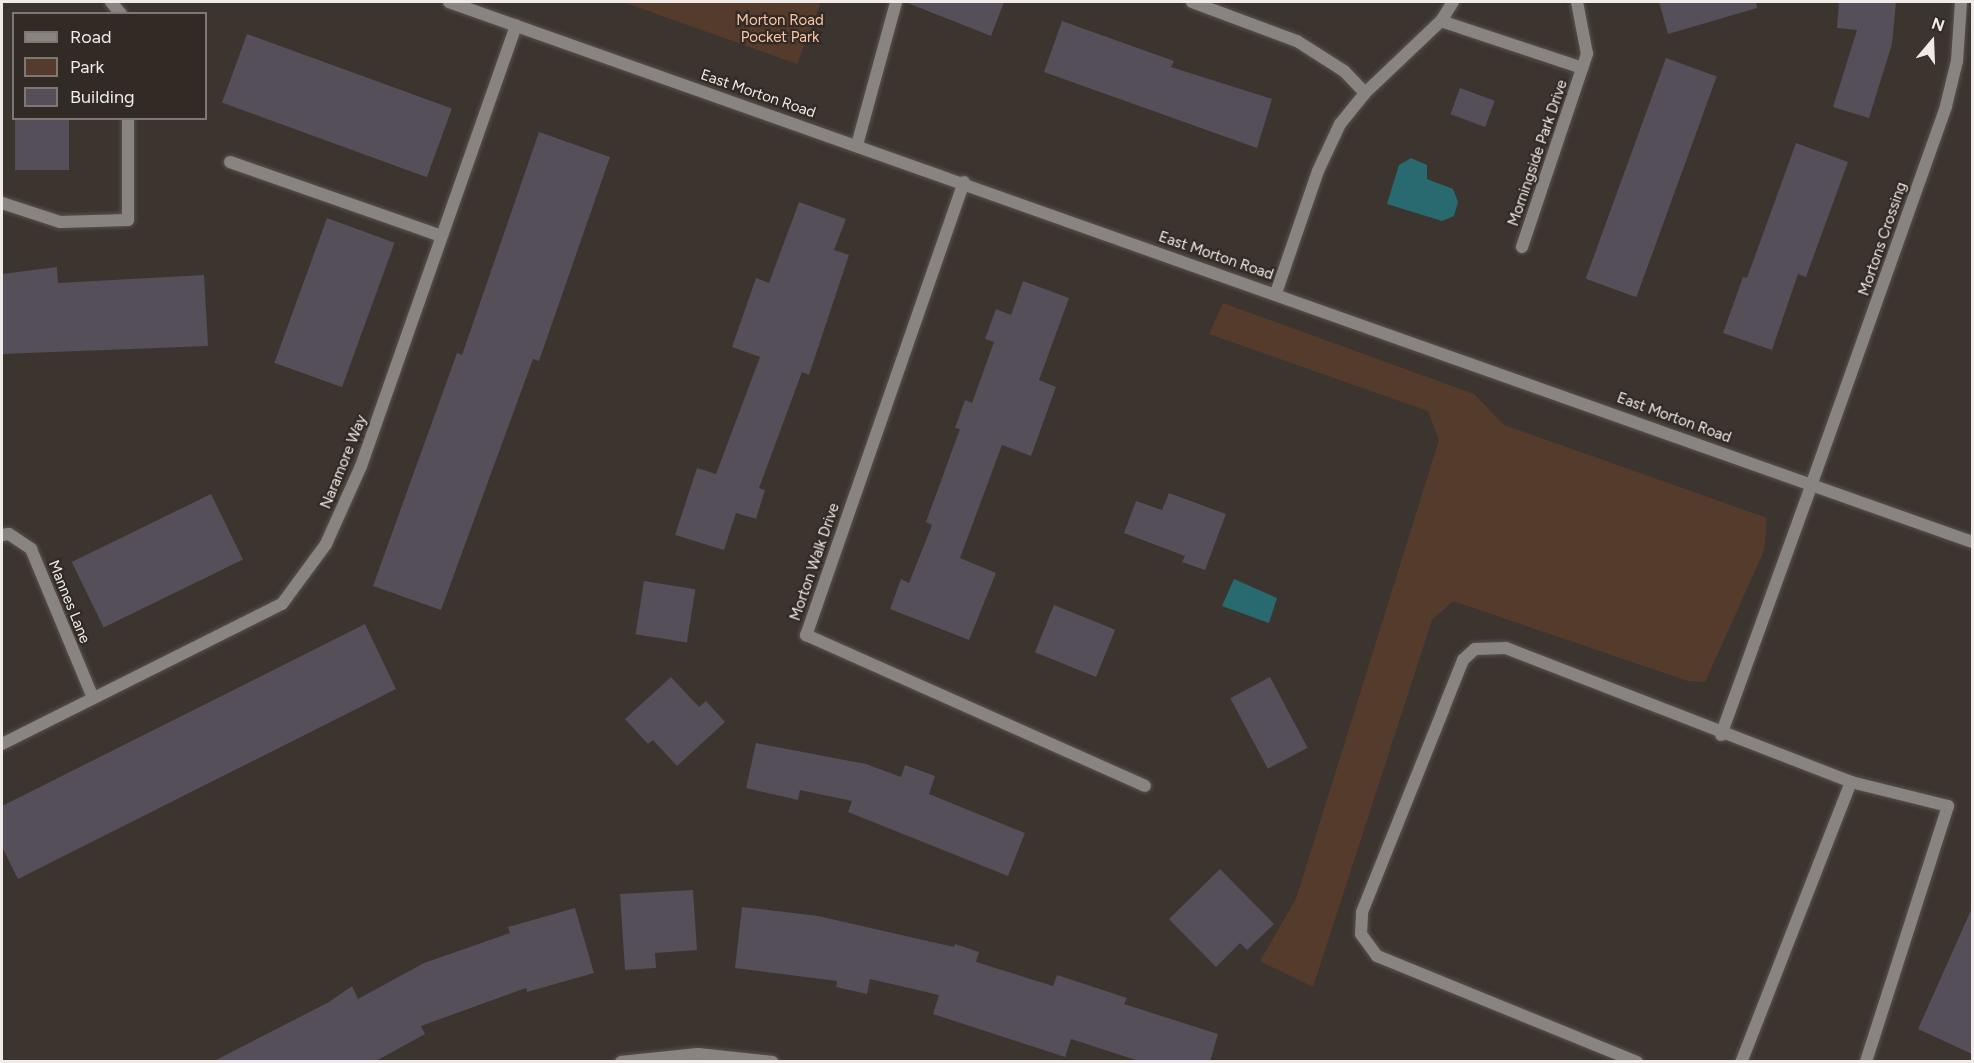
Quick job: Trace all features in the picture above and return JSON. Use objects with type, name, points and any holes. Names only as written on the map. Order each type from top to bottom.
[{"type":"street","name":"East Morton Road","points":[[449,2],[964,182],[1972,542]]},
{"type":"street","points":[[857,145],[896,2]]},
{"type":"street","points":[[1192,2],[1297,41],[1344,71],[1365,93]]},
{"type":"street","points":[[1276,293],[1318,171],[1340,124],[1365,93],[1441,21],[1453,2]]},
{"type":"street","name":"Morningside Park Drive","points":[[1522,247],[1587,54],[1577,2]]},
{"type":"street","name":"Mortons Crossing","points":[[1721,735],[1946,106],[1957,61],[1961,2]]},
{"type":"street","name":"Morningside Park Drive","points":[[1441,21],[1582,68]]},
{"type":"street","name":"Naramore Way","points":[[2,744],[282,604],[326,544],[361,466],[516,25]]},
{"type":"street","points":[[2,203],[60,222],[128,220],[128,120]]},
{"type":"street","points":[[230,162],[441,236]]},
{"type":"street","name":"Morton Walk Drive","points":[[964,182],[806,635],[1145,786]]},
{"type":"street","name":"Mannes Lane","points":[[2,535],[9,534],[31,549],[93,698]]},
{"type":"street","points":[[1637,1062],[1377,956],[1361,934],[1362,912],[1463,660],[1475,649],[1506,648],[1721,735],[1851,782],[1948,806],[1866,1062]]},
{"type":"street","points":[[1740,1062],[1851,782]]},
{"type":"street","points":[[621,1062],[698,1053],[773,1062]]},
{"type":"green space","name":"Morton Road Pocket Park","points":[[623,2],[821,2],[797,64]]},
{"type":"green space","points":[[1223,303],[1474,394],[1504,425],[1767,518],[1764,551],[1705,682],[1688,681],[1453,601],[1432,620],[1313,987],[1260,961],[1296,899],[1439,440],[1428,411],[1209,334]]},
{"type":"water","points":[[1411,158],[1427,165],[1427,179],[1453,189],[1458,202],[1454,216],[1442,221],[1387,204],[1399,165]]},
{"type":"water","points":[[1234,579],[1277,598],[1269,623],[1222,606]]},
{"type":"building","points":[[905,2],[1004,2],[991,36]]},
{"type":"building","points":[[1659,2],[1756,2],[1757,8],[1668,34]]},
{"type":"building","points":[[1839,2],[1896,2],[1892,44],[1869,118],[1833,107],[1857,30],[1837,28]]},
{"type":"building","points":[[1062,21],[1174,61],[1171,67],[1272,99],[1257,148],[1044,72]]},
{"type":"building","points":[[247,34],[452,109],[427,177],[222,103]]},
{"type":"building","points":[[1666,58],[1717,76],[1636,297],[1586,279]]},
{"type":"building","points":[[1460,88],[1495,101],[1485,127],[1450,114]]},
{"type":"building","points":[[15,120],[69,120],[69,170],[15,170]]},
{"type":"building","points":[[539,132],[610,157],[539,361],[533,359],[441,610],[373,586],[457,353],[462,355]]},
{"type":"building","points":[[1796,143],[1848,162],[1806,277],[1798,274],[1772,350],[1723,333],[1743,277],[1747,278]]},
{"type":"building","points":[[799,202],[846,219],[834,250],[849,255],[809,375],[802,372],[759,488],[765,490],[756,519],[736,513],[724,550],[675,535],[697,468],[716,474],[760,357],[732,347],[756,278],[769,283]]},
{"type":"building","points":[[327,218],[395,243],[342,387],[274,363]]},
{"type":"building","points":[[57,267],[58,283],[204,275],[208,346],[2,354],[2,274]]},
{"type":"building","points":[[1023,281],[1069,298],[1039,380],[1056,387],[1031,456],[1002,445],[960,558],[996,573],[969,640],[890,609],[901,579],[909,583],[932,525],[926,522],[960,429],[955,428],[965,400],[972,403],[994,342],[985,339],[996,309],[1011,315]]},
{"type":"building","points":[[1169,493],[1226,514],[1205,570],[1182,562],[1185,556],[1124,533],[1136,501],[1162,510]]},
{"type":"building","points":[[211,494],[243,560],[104,628],[72,562]]},
{"type":"building","points":[[644,581],[695,589],[687,642],[636,634]]},
{"type":"building","points":[[1054,605],[1115,630],[1096,677],[1035,652]]},
{"type":"building","points":[[365,624],[396,689],[18,879],[2,847],[2,806]]},
{"type":"building","points":[[671,677],[699,707],[706,701],[725,722],[677,766],[653,740],[648,744],[625,719]]},
{"type":"building","points":[[1270,677],[1308,748],[1268,769],[1230,698]]},
{"type":"building","points":[[756,743],[866,764],[901,777],[905,765],[935,776],[929,794],[1025,833],[1008,876],[848,812],[852,801],[800,790],[798,800],[746,788]]},
{"type":"building","points":[[1220,869],[1274,924],[1247,950],[1240,943],[1216,967],[1169,919]]},
{"type":"building","points":[[693,890],[697,950],[655,953],[656,968],[625,970],[620,894]]},
{"type":"building","points":[[742,907],[818,916],[954,947],[955,944],[979,952],[976,962],[1053,986],[1057,975],[1127,998],[1124,1004],[1218,1034],[1210,1062],[1142,1062],[1071,1039],[1065,1057],[933,1014],[939,995],[870,979],[867,994],[836,987],[837,981],[735,968]]},
{"type":"building","points":[[575,908],[594,973],[527,992],[526,988],[421,1026],[425,1034],[374,1062],[212,1062],[329,1002],[352,986],[358,999],[424,963],[510,933],[508,927]]},
{"type":"building","points":[[1972,908],[1972,1054],[1918,1029]]}]
